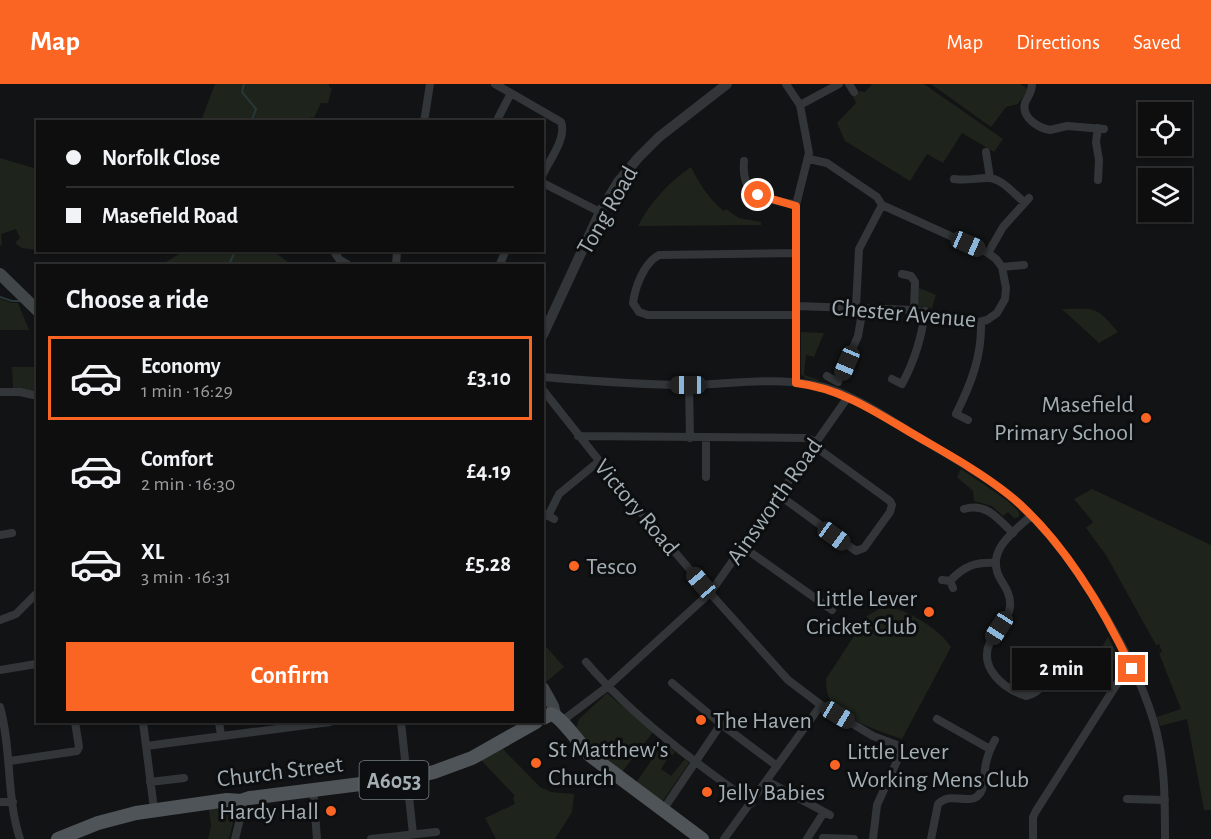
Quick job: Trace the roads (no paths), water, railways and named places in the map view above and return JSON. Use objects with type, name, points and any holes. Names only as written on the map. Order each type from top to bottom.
[{"type":"main road","points":[[0,274],[36,310]]},
{"type":"main road","points":[[544,690],[553,706],[553,718],[591,756],[663,810],[693,836]]},
{"type":"main road","name":"Church Street","points":[[58,839],[98,823],[154,809],[227,800],[241,801],[313,789],[408,778],[457,765],[534,723]]},
{"type":"street","points":[[424,120],[429,84]]},
{"type":"street","points":[[495,84],[559,120],[563,125],[562,136],[544,172]]},
{"type":"street","name":"Tong Road","points":[[544,333],[600,212],[618,182],[659,137],[727,84]]},
{"type":"street","points":[[786,84],[800,105],[809,148],[809,159],[796,206],[796,383]]},
{"type":"street","points":[[800,105],[839,84]]},
{"type":"street","points":[[1032,84],[1025,108],[1028,118],[1034,123],[1050,130],[1067,126],[1101,128],[1096,142],[1099,160],[1096,169],[1098,180]]},
{"type":"street","points":[[497,120],[511,93]]},
{"type":"street","points":[[986,152],[990,178]]},
{"type":"street","points":[[809,159],[827,163],[877,197],[882,205],[988,253],[1002,267],[1024,265]]},
{"type":"street","points":[[733,170],[744,166],[746,185],[753,192],[796,206]]},
{"type":"street","points":[[952,178],[969,181],[990,178],[1026,200],[997,235],[988,253]]},
{"type":"street","points":[[544,184],[600,212]]},
{"type":"street","points":[[828,376],[838,382],[858,336],[859,249],[882,205]]},
{"type":"street","points":[[334,252],[339,259],[347,264]]},
{"type":"street","name":"Chester Avenue","points":[[796,253],[659,255],[647,267],[634,294],[633,303],[636,310],[648,315],[859,307],[925,311],[969,322],[981,322],[997,313],[1005,298],[1005,277],[1002,267]]},
{"type":"street","points":[[902,274],[911,276],[915,282],[914,310]]},
{"type":"street","points":[[892,379],[902,384],[908,374],[925,311]]},
{"type":"street","points":[[968,420],[956,414],[973,377],[979,356],[981,322]]},
{"type":"street","points":[[544,377],[639,384],[796,383],[818,386],[848,397],[967,466],[1009,495],[1031,516],[1077,573],[1105,616],[1132,669],[1154,721],[1164,772],[1165,839]]},
{"type":"street","points":[[688,385],[690,438]]},
{"type":"street","name":"Victory Road","points":[[544,391],[598,462],[788,680],[821,705],[873,736],[897,745],[902,750],[877,805],[873,839]]},
{"type":"street","points":[[0,392],[20,392],[36,396]]},
{"type":"street","name":"Ainsworth Road","points":[[553,718],[607,687],[710,593],[848,397]]},
{"type":"street","points":[[578,436],[807,438],[890,501],[892,505],[890,512],[864,548],[856,551],[779,495]]},
{"type":"street","points":[[706,438],[706,477]]},
{"type":"street","points":[[548,516],[559,494],[598,462]]},
{"type":"street","points":[[969,497],[967,508],[977,507],[990,511],[1013,533]]},
{"type":"street","points":[[1031,516],[1000,547],[995,563],[997,573],[1008,591],[1010,607],[1007,617],[987,650],[987,663],[992,674],[1000,682],[1020,694],[1032,695],[1038,692],[1048,678],[1055,656]]},
{"type":"street","points":[[0,535],[12,533]]},
{"type":"street","points":[[743,547],[832,610]]},
{"type":"street","points":[[948,583],[968,566],[978,563],[995,563]]},
{"type":"street","points":[[0,620],[16,614],[36,594]]},
{"type":"street","points":[[586,662],[607,687],[696,763],[752,803]]},
{"type":"street","points":[[0,670],[36,664]]},
{"type":"street","points":[[1033,839],[1033,817],[1036,811],[1120,679],[1132,669]]},
{"type":"street","points":[[672,683],[777,766]]},
{"type":"street","points":[[724,839],[821,705]]},
{"type":"street","points":[[0,707],[16,825],[20,839]]},
{"type":"street","points":[[937,719],[990,749]]},
{"type":"street","points":[[9,761],[77,751],[79,747],[75,723]]},
{"type":"street","points":[[143,723],[154,809]]},
{"type":"street","points":[[219,723],[221,736]]},
{"type":"street","points":[[146,746],[286,724],[308,723]]},
{"type":"street","points":[[401,723],[413,834]]},
{"type":"street","points":[[663,810],[721,724]]},
{"type":"street","points":[[931,839],[938,804],[949,797],[967,800],[979,795],[985,765],[995,740]]},
{"type":"street","points":[[150,782],[184,778]]},
{"type":"street","points":[[767,781],[827,814],[807,839]]},
{"type":"street","points":[[313,789],[317,839]]},
{"type":"street","points":[[1127,799],[1165,800]]},
{"type":"street","points":[[235,839],[241,815],[241,801]]},
{"type":"street","points":[[0,802],[13,802]]},
{"type":"street","points":[[371,839],[436,832]]},
{"type":"street","points":[[829,836],[854,839]]},
{"type":"waterway","points":[[244,84],[242,92],[256,109],[252,120]]},
{"type":"waterway","points":[[229,264],[235,252]]},
{"type":"waterway","points":[[0,297],[20,301]]},
{"type":"place","name":"Masefield Primary School","points":[[1146,418]]},
{"type":"place","name":"Tesco","points":[[574,566]]},
{"type":"place","name":"Little Lever Cricket Club","points":[[929,612]]},
{"type":"place","name":"The Haven","points":[[701,720]]},
{"type":"place","name":"St Matthew's Church","points":[[536,763]]},
{"type":"place","name":"Little Lever Working Mens Club","points":[[835,765]]},
{"type":"place","name":"Jelly Babies","points":[[707,792]]},
{"type":"place","name":"Hardy Hall","points":[[331,811]]}]
